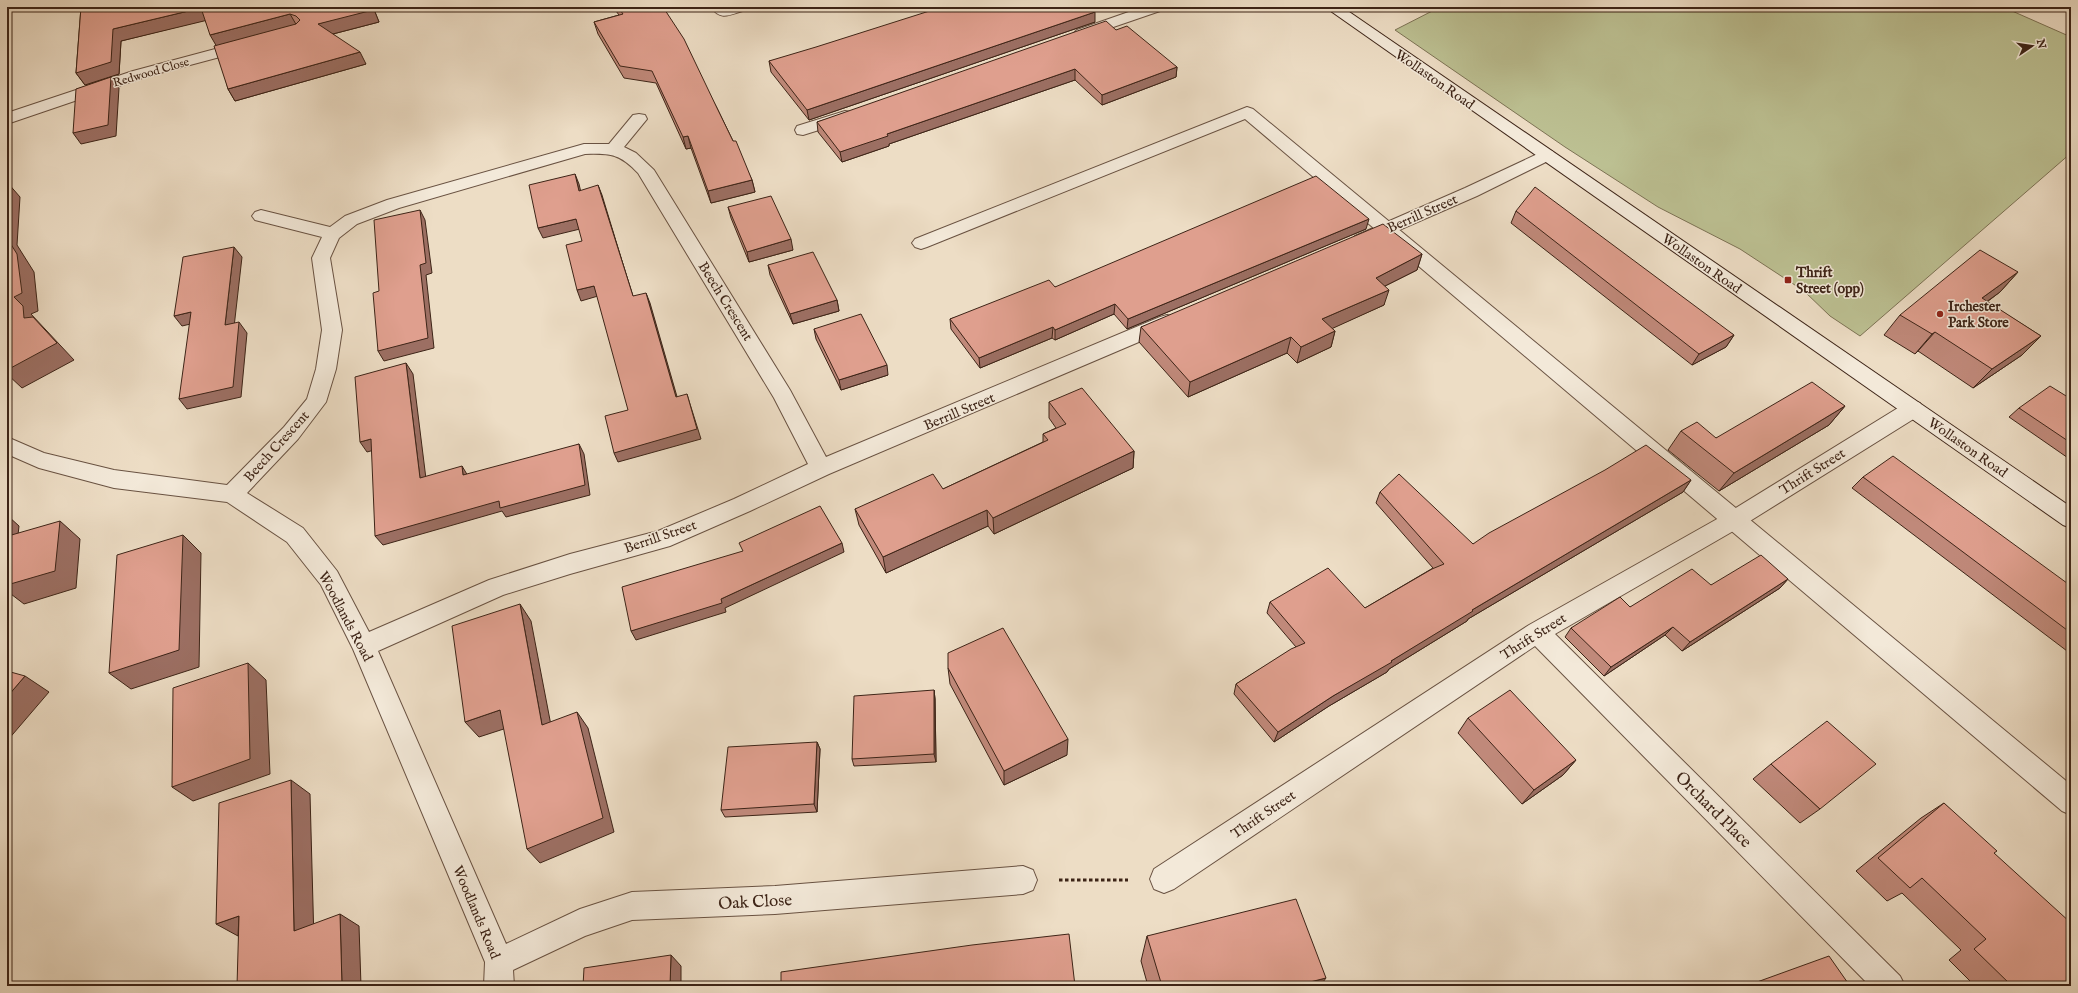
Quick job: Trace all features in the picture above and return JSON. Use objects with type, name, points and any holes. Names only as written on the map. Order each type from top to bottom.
[{"type":"street","points":[[718,7],[722,12],[741,7]]},
{"type":"street","points":[[1068,38],[1158,7]]},
{"type":"street","name":"Wollaston Road","points":[[1332,7],[2071,519]]},
{"type":"street","name":"Redwood Close","points":[[7,119],[139,74],[259,42]]},
{"type":"street","points":[[803,130],[856,112]]},
{"type":"street","points":[[921,244],[1247,112],[2071,802]]},
{"type":"street","points":[[614,148],[639,119]]},
{"type":"street","name":"Beech Crescent","points":[[232,494],[291,433],[316,402],[326,369],[332,330],[321,258],[326,245],[333,234],[351,220],[393,204],[584,149],[614,148],[633,157],[645,170],[783,395],[821,468]]},
{"type":"street","name":"Berrill Street","points":[[1343,248],[1471,192],[1546,155]]},
{"type":"street","points":[[261,216],[333,234]]},
{"type":"street","name":"Berrill Street","points":[[364,646],[497,587],[570,564],[662,539],[742,505],[821,468],[1183,316]]},
{"type":"street","name":"Thrift Street","points":[[1164,879],[1537,632],[1734,520],[1913,409]]},
{"type":"street","name":"Woodlands Road","points":[[7,445],[38,460],[114,479],[232,494],[295,535],[328,578],[364,646],[499,974]]},
{"type":"street","name":"Orchard Place","points":[[1537,632],[1890,986]]},
{"type":"street","name":"Oak Close","points":[[499,974],[580,923],[632,906],[776,900],[1023,880]]},
{"type":"path","points":[[1023,880],[1164,879]]},
{"type":"green space","points":[[1440,7],[2003,7],[2071,37],[2071,153],[1860,336],[1830,316],[1804,291],[1740,249],[1658,207],[1565,147],[1395,30]]},
{"type":"building","points":[[81,7],[372,7],[373,10],[318,24],[360,52],[228,89],[214,46],[296,24],[300,20],[296,16],[290,14],[210,35],[201,8],[113,29],[111,62],[76,73]]},
{"type":"building","points":[[618,7],[663,7],[684,39],[733,141],[736,141],[752,180],[708,191],[688,136],[683,137],[652,71],[620,66],[594,22],[623,14]]},
{"type":"building","points":[[942,7],[1089,7],[1095,12],[807,110],[769,61],[816,47]]},
{"type":"building","points":[[1106,21],[1116,30],[1127,26],[1177,67],[1102,95],[1075,69],[887,134],[888,136],[840,152],[817,122]]},
{"type":"building","points":[[111,77],[108,125],[73,133],[76,89]]},
{"type":"building","points":[[575,174],[579,191],[598,185],[633,296],[646,293],[676,397],[687,394],[697,429],[614,453],[605,416],[628,410],[594,286],[577,290],[566,245],[582,241],[576,219],[538,228],[529,185]]},
{"type":"building","points":[[1316,176],[1369,219],[1128,319],[1115,304],[1055,330],[1053,327],[979,358],[950,319],[1049,280],[1055,287]]},
{"type":"building","points":[[1535,187],[1734,335],[1699,354],[1516,211]]},
{"type":"building","points":[[771,196],[791,239],[747,252],[728,207]]},
{"type":"building","points":[[420,210],[426,263],[420,265],[428,338],[378,351],[373,293],[379,291],[374,220]]},
{"type":"building","points":[[1383,224],[1422,254],[1376,278],[1389,290],[1322,319],[1335,331],[1301,347],[1291,337],[1190,382],[1141,327]]},
{"type":"building","points":[[7,238],[17,254],[22,293],[14,297],[23,306],[24,318],[33,317],[57,343],[7,370]]},
{"type":"building","points":[[234,247],[225,325],[239,322],[233,387],[179,399],[191,312],[174,316],[183,257]]},
{"type":"building","points":[[1980,250],[2018,272],[1982,298],[2041,336],[1992,369],[1935,332],[1932,334],[1900,315]]},
{"type":"building","points":[[813,252],[837,300],[790,314],[768,265]]},
{"type":"building","points":[[861,314],[887,365],[839,380],[814,329]]},
{"type":"building","points":[[406,363],[420,478],[462,466],[463,475],[579,444],[585,485],[500,508],[499,501],[375,536],[371,439],[360,442],[355,377]]},
{"type":"building","points":[[1812,382],[1845,406],[1734,473],[1681,431],[1697,422],[1716,438]]},
{"type":"building","points":[[2050,386],[2071,399],[2071,443],[2019,408]]},
{"type":"building","points":[[1082,388],[1134,451],[993,518],[987,510],[883,557],[855,509],[933,474],[943,489],[1048,440],[1043,434],[1066,424],[1049,402]]},
{"type":"building","points":[[1646,445],[1691,480],[1472,610],[1473,611],[1391,661],[1392,662],[1333,696],[1278,732],[1236,684],[1291,649],[1305,643],[1270,602],[1328,568],[1365,608],[1432,569],[1444,564],[1380,492],[1399,474],[1473,544],[1489,533],[1605,470]]},
{"type":"building","points":[[1893,456],[2071,586],[2071,633],[1863,477]]},
{"type":"building","points":[[820,506],[842,543],[721,599],[722,603],[631,631],[622,587],[743,551],[739,543]]},
{"type":"building","points":[[60,521],[55,571],[7,585],[8,536]]},
{"type":"building","points":[[183,535],[179,650],[109,673],[117,555]]},
{"type":"building","points":[[1761,555],[1788,579],[1690,642],[1673,627],[1611,667],[1571,628],[1620,597],[1630,607],[1692,569],[1711,585]]},
{"type":"building","points":[[520,604],[542,725],[577,712],[603,818],[527,849],[500,710],[465,722],[452,626]]},
{"type":"building","points":[[1003,628],[1068,739],[1004,771],[948,668],[948,653]]},
{"type":"building","points":[[248,663],[250,759],[172,787],[173,688]]},
{"type":"building","points":[[7,671],[25,676],[7,697]]},
{"type":"building","points":[[934,690],[934,754],[852,759],[854,696]]},
{"type":"building","points":[[1510,690],[1576,760],[1534,790],[1468,718]]},
{"type":"building","points":[[1827,721],[1876,764],[1820,809],[1771,764]]},
{"type":"building","points":[[817,742],[814,804],[721,810],[728,747]]},
{"type":"building","points":[[291,780],[294,931],[340,914],[342,986],[237,986],[239,916],[216,924],[219,803]]},
{"type":"building","points":[[1944,803],[1997,851],[1994,853],[2071,923],[2071,986],[2012,986],[1974,949],[1986,939],[1922,878],[1910,888],[1878,858]]},
{"type":"building","points":[[1296,899],[1326,978],[1294,986],[1162,986],[1147,936]]},
{"type":"building","points":[[1069,934],[1075,986],[781,986],[781,972],[972,945]]},
{"type":"building","points":[[671,955],[670,986],[583,986],[584,968]]},
{"type":"building","points":[[1829,956],[1850,986],[1746,986]]},
{"type":"place","name":"Thrift Street (opp)","points":[[1788,280]]},
{"type":"place","name":"Irchester Park Store","points":[[1940,314]]}]
